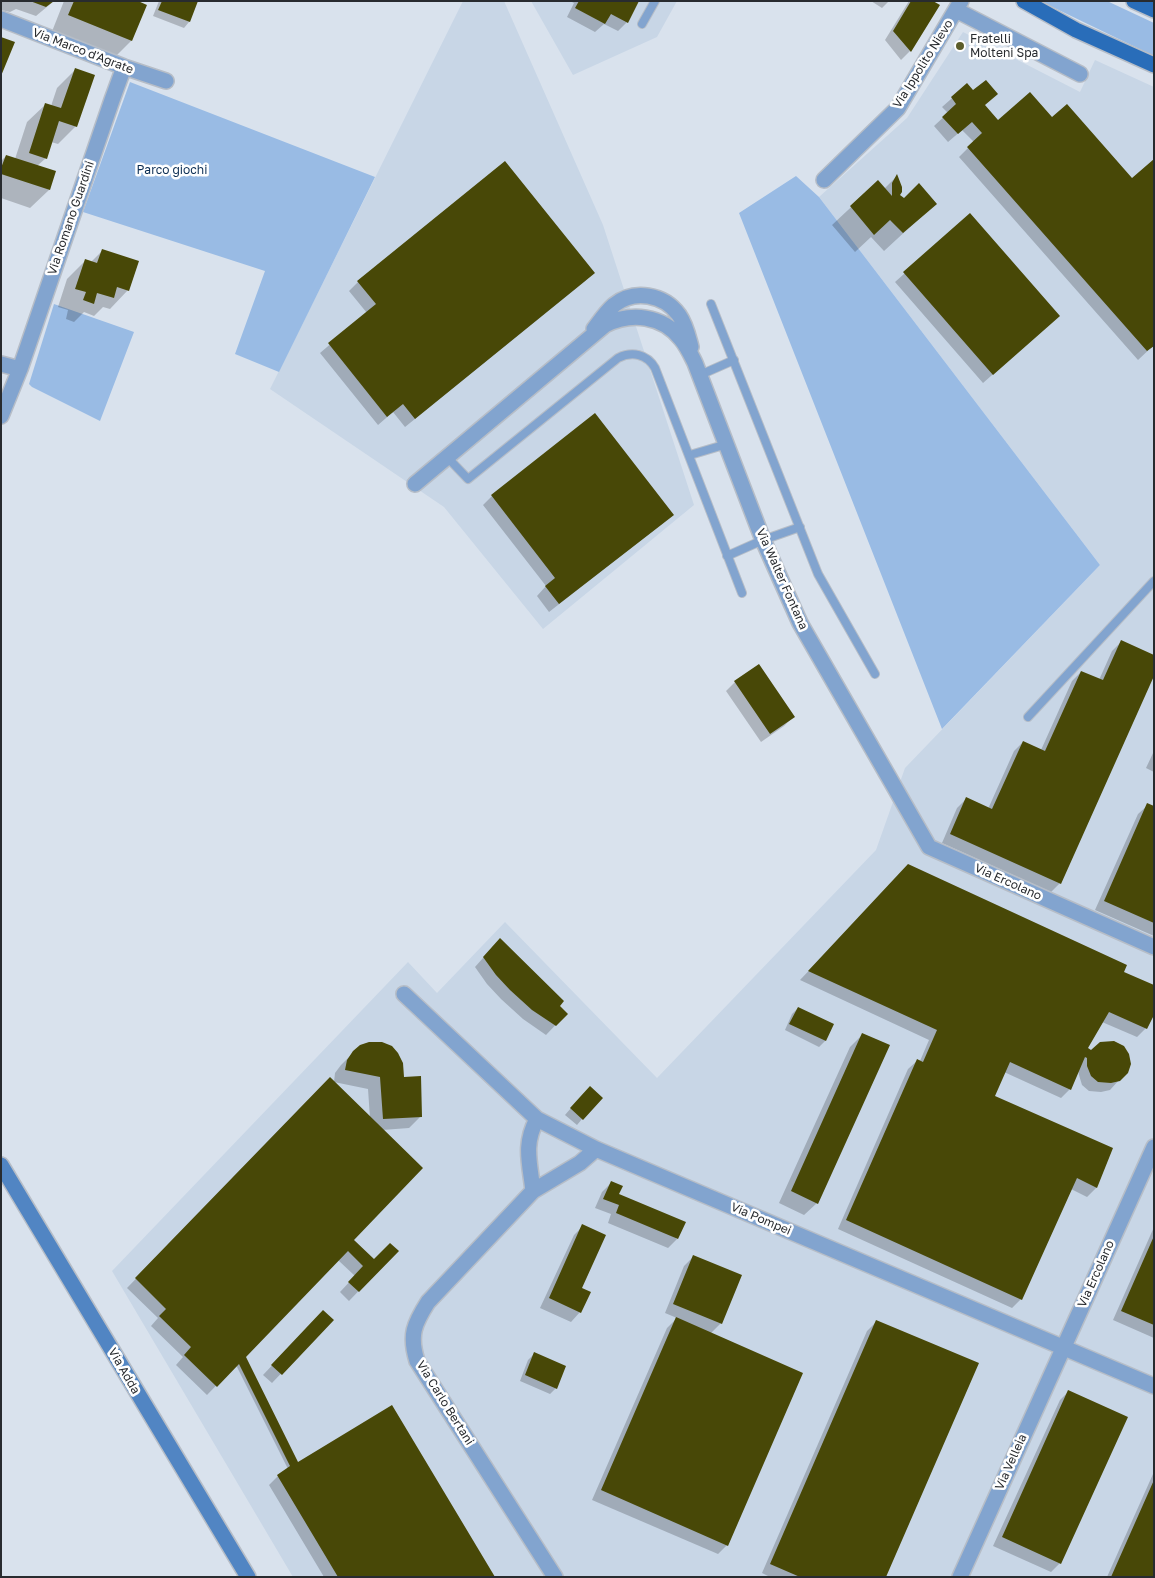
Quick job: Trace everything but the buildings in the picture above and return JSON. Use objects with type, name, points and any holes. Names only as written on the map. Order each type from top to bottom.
[{"type":"main road","points":[[1024,1],[1076,30],[1154,65]]},
{"type":"main road","points":[[1134,1],[1154,10]]},
{"type":"main road","name":"Via Adda","points":[[1,1166],[248,1577]]},
{"type":"street","name":"Via Ippolito Nievo","points":[[824,180],[898,108],[959,5],[1080,74]]},
{"type":"street","name":"Via Marco d'Agrate","points":[[1,19],[166,82]]},
{"type":"street","name":"Via Romano Guardini","points":[[1,416],[20,369],[124,67]]},
{"type":"street","name":"Via Walter Fontana","points":[[584,342],[606,313],[617,303],[633,296],[651,296],[668,304],[680,316],[687,331],[697,369]]},
{"type":"street","name":"Via Walter Fontana","points":[[415,484],[601,328],[614,321],[629,317],[659,322],[675,333],[685,344],[727,444],[763,540],[800,623],[893,783]]},
{"type":"street","points":[[1,364],[20,369]]},
{"type":"street","name":"Via Ercolano","points":[[893,783],[929,847],[1154,947]]},
{"type":"street","name":"Via Pompei","points":[[404,994],[537,1118],[596,1149],[1154,1386]]},
{"type":"street","points":[[533,1191],[528,1145],[532,1128],[537,1118]]},
{"type":"street","name":"Via Ercolano","points":[[1063,1347],[1154,1147]]},
{"type":"street","name":"Via Carlo Bertani","points":[[555,1577],[417,1360],[413,1346],[414,1331],[428,1302],[533,1191],[580,1163],[596,1149]]},
{"type":"street","name":"Via Velleia","points":[[960,1577],[1063,1347]]},
{"type":"lane","points":[[642,24],[655,1]]},
{"type":"lane","points":[[711,304],[818,574],[875,674]]},
{"type":"lane","points":[[446,457],[468,479],[618,358],[631,354],[644,357],[654,366],[742,593]]},
{"type":"lane","points":[[697,369],[734,360]]},
{"type":"lane","points":[[690,455],[727,444]]},
{"type":"lane","points":[[727,556],[763,540],[800,527]]},
{"type":"lane","points":[[1028,717],[1154,581]]},
{"type":"shaded area","points":[[463,1],[504,1],[603,225],[694,505],[543,629],[444,507],[270,389]]},
{"type":"shaded area","points":[[531,1],[677,1],[657,37],[573,75]]},
{"type":"shaded area","points":[[963,32],[1080,92],[1095,60],[1154,87],[1154,1577],[293,1577],[112,1271],[408,962],[437,993],[505,922],[657,1078],[876,850],[905,768],[1100,565],[819,197],[907,118]]},
{"type":"green space","points":[[1040,1],[1107,1],[1154,23],[1154,56]]},
{"type":"green space","name":"Parco giochi","points":[[130,82],[375,177],[279,372],[235,354],[265,271],[83,212]]},
{"type":"green space","points":[[796,176],[819,197],[1100,565],[942,729],[739,213]]},
{"type":"green space","points":[[54,304],[134,332],[100,421],[29,384]]},
{"type":"place","name":"Fratelli Molteni Spa","points":[[960,46]]}]
